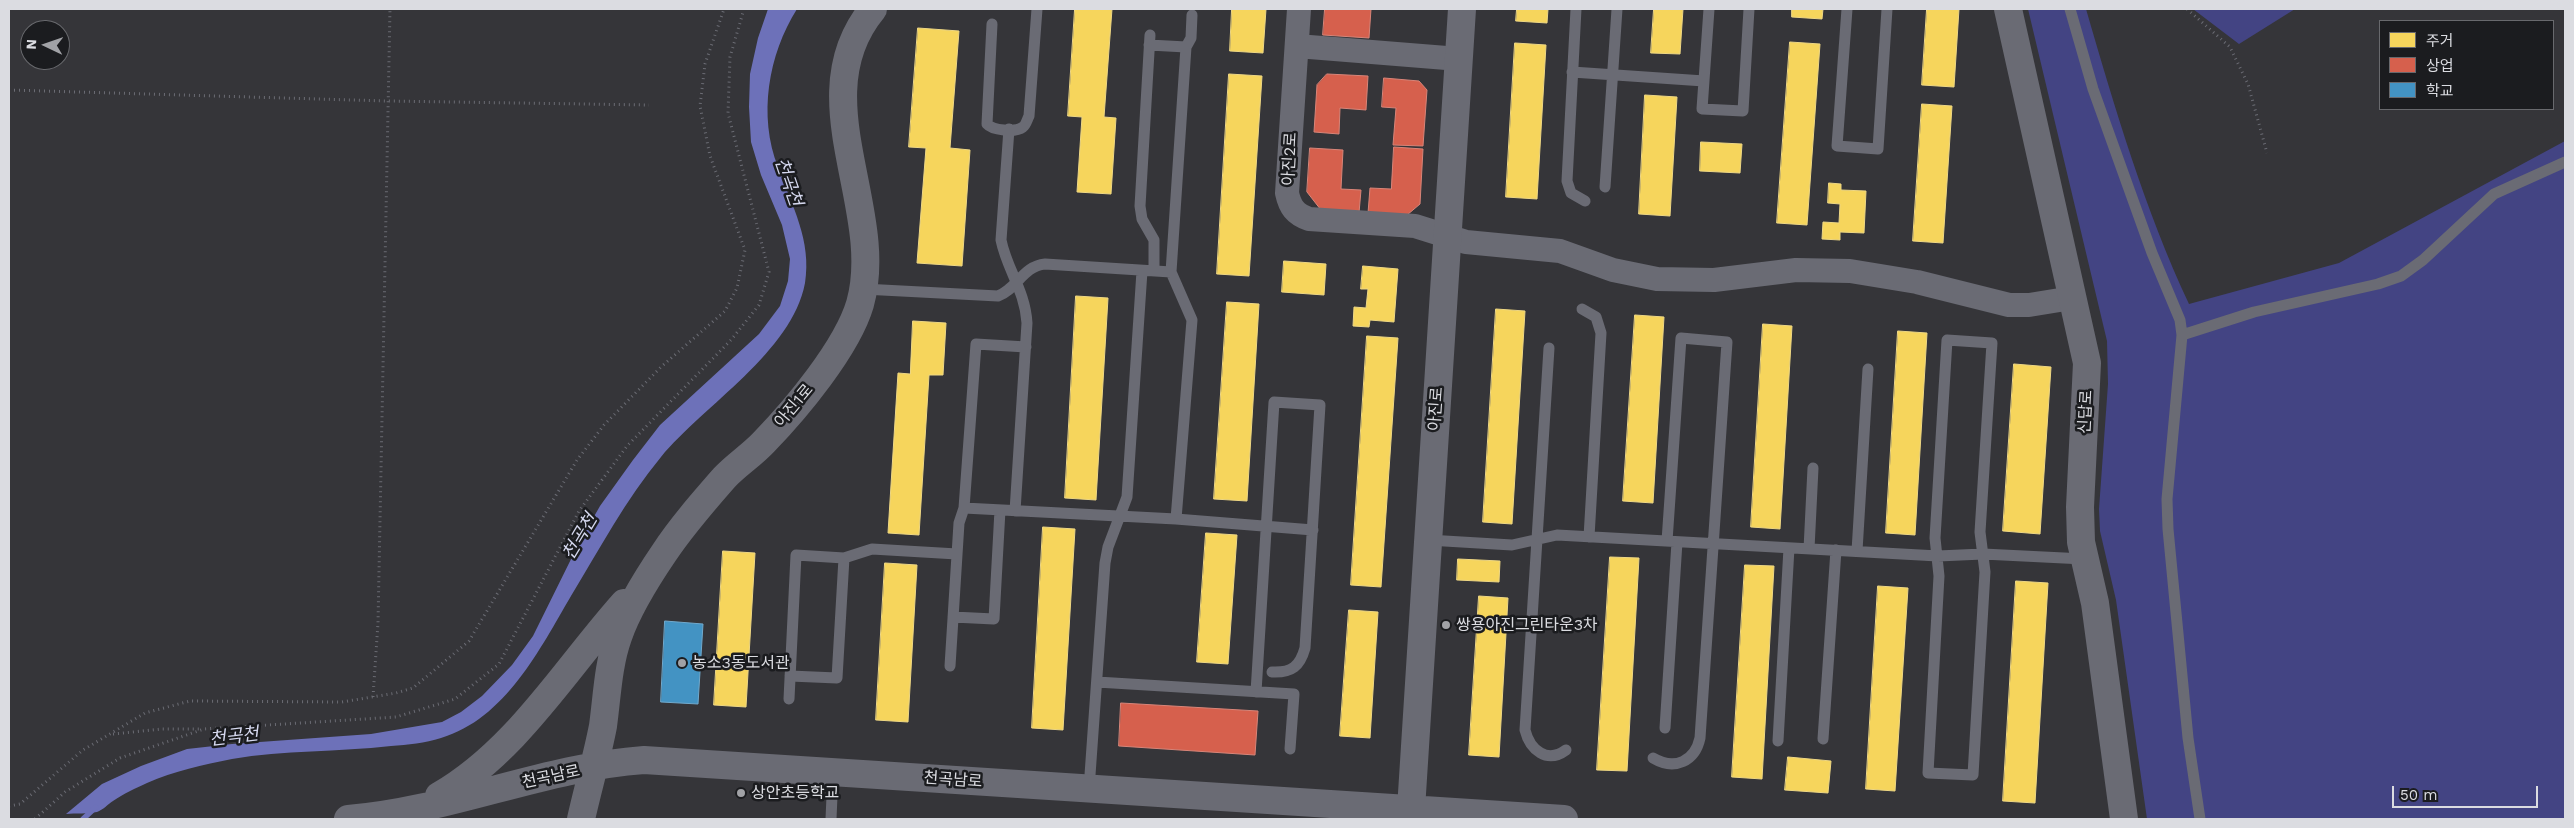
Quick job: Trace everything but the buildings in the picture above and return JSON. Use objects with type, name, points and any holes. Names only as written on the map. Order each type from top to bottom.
[{"type":"street","name":"아진1로","points":[[581,819],[593,768],[617,639],[651,574],[673,539],[725,477],[764,442],[831,361],[845,340],[854,318],[863,289],[864,270],[861,231],[846,132],[843,88],[849,48],[859,27],[873,9]]},
{"type":"street","name":"아진2로","points":[[1299,9],[1287,193],[1294,211],[1310,219],[1415,226],[1480,244],[1560,251],[1613,270],[1657,279],[1714,280],[1796,270],[1827,270],[1884,276],[2009,305],[2029,305],[2072,298]]},
{"type":"street","name":"아진로","points":[[1410,814],[1462,9]]},
{"type":"street","name":"신답로","points":[[2008,9],[2087,363],[2080,507],[2084,559],[2095,603],[2124,819]]},
{"type":"street","points":[[1297,46],[1459,59]]},
{"type":"street","points":[[417,809],[455,786],[495,754],[532,714],[610,618],[651,574]]},
{"type":"street","name":"천곡남로","points":[[348,819],[417,809],[593,768],[644,760],[1090,789],[1410,814],[1564,819]]},
{"type":"lane","points":[[992,24],[986,120],[990,128],[1009,130],[1024,126],[1029,116],[1037,9]]},
{"type":"lane","points":[[1576,9],[1566,181],[1571,193],[1585,202]]},
{"type":"lane","points":[[1605,186],[1617,9]]},
{"type":"lane","points":[[1709,9],[1702,109],[1743,112],[1749,9]]},
{"type":"lane","points":[[1847,9],[1838,146],[1878,149],[1887,9]]},
{"type":"lane","points":[[2070,9],[2093,89],[2152,253],[2176,307],[2182,335],[2167,499],[2168,529],[2188,738],[2200,819]]},
{"type":"lane","points":[[1176,519],[1192,320],[1171,272],[1186,47],[1191,38],[1192,15]]},
{"type":"lane","points":[[1090,789],[1105,563],[1108,547],[1127,497],[1148,271],[1154,240],[1142,219],[1140,206],[1149,40],[1186,47]]},
{"type":"lane","points":[[1572,72],[1704,81]]},
{"type":"lane","points":[[1009,130],[1002,240],[1004,251],[1018,281],[1026,310],[1026,346],[1015,511]]},
{"type":"lane","points":[[2182,335],[2254,312],[2378,284],[2402,276],[2424,260],[2494,194],[2565,162]]},
{"type":"lane","points":[[863,289],[998,296],[1005,294],[1032,267],[1038,265],[1171,272]]},
{"type":"lane","points":[[1582,309],[1596,317],[1601,333],[1589,537]]},
{"type":"lane","points":[[1653,758],[1670,764],[1691,757],[1698,750],[1727,342],[1681,338],[1665,728]]},
{"type":"lane","points":[[1947,340],[1992,343],[1980,532],[1983,554],[1985,572],[1973,775],[1928,773],[1939,576],[1935,538],[1947,340]]},
{"type":"lane","points":[[950,666],[959,523],[964,508],[976,344],[1026,346]]},
{"type":"lane","points":[[1549,348],[1525,730],[1528,741],[1534,750],[1540,754],[1550,756],[1566,750]]},
{"type":"lane","points":[[1857,552],[1868,369]]},
{"type":"lane","points":[[1256,692],[1274,402],[1320,405],[1306,640],[1300,663],[1289,671],[1272,672]]},
{"type":"lane","points":[[1808,549],[1813,468]]},
{"type":"lane","points":[[964,508],[1176,519],[1313,530]]},
{"type":"lane","points":[[953,617],[994,619],[1000,510]]},
{"type":"lane","points":[[1427,540],[1512,545],[1557,535],[1938,556],[1983,554],[2084,559]]},
{"type":"lane","points":[[1778,741],[1789,548]]},
{"type":"lane","points":[[788,699],[796,555],[844,558],[872,549],[957,554]]},
{"type":"lane","points":[[1823,739],[1836,550]]},
{"type":"lane","points":[[790,676],[837,678],[844,558]]},
{"type":"lane","points":[[1097,682],[1294,694],[1290,749]]},
{"type":"lane","points":[[830,819],[833,773]]},
{"type":"path","points":[[373,697],[378,623],[390,9]]},
{"type":"path","points":[[9,806],[20,804],[83,750],[145,713],[190,701],[342,702],[373,697],[413,688],[469,641],[577,460],[604,425],[661,367],[725,311],[737,288],[745,250],[710,156],[700,106],[705,64],[724,9]]},
{"type":"path","points":[[109,734],[162,729],[204,729],[396,717],[455,699],[499,664],[579,511],[627,446],[731,340],[759,305],[769,272],[728,113],[730,57],[744,9]]},
{"type":"path","points":[[2187,9],[2230,47],[2248,84],[2267,153]]},
{"type":"path","points":[[9,90],[387,101],[649,105]]},
{"type":"path","points":[[35,819],[66,792],[120,758],[204,729]]},
{"type":"shaded area","points":[[2028,9],[2086,9],[2132,159],[2158,232],[2189,304],[2339,263],[2565,141],[2565,819],[2147,819],[2116,600],[2100,531],[2099,509],[2108,384],[2107,341]]},
{"type":"shaded area","points":[[2193,9],[2295,9],[2239,44]]},
{"type":"water","name":"천곡천","points":[[768,9],[797,9],[779,46],[773,66],[769,86],[768,127],[778,167],[795,210],[806,253],[805,283],[797,308],[783,332],[765,355],[679,437],[648,473],[613,525],[547,638],[518,680],[502,699],[464,729],[435,740],[404,745],[271,754],[232,759],[157,779],[125,794],[97,812],[66,814],[102,784],[141,766],[187,749],[371,734],[442,722],[461,712],[482,696],[512,665],[533,636],[580,541],[600,506],[633,460],[660,425],[759,334],[780,306],[788,281],[790,259],[782,225],[761,175],[751,142],[749,107],[750,74],[758,38]]},
{"type":"waterway","name":"천곡천","points":[[83,819],[96,807]]},
{"type":"place","name":"쌍용아진그린타운3차","points":[[1446,625]]},
{"type":"place","name":"농소3동도서관","points":[[682,663]]},
{"type":"place","name":"상안초등학교","points":[[741,793]]}]
